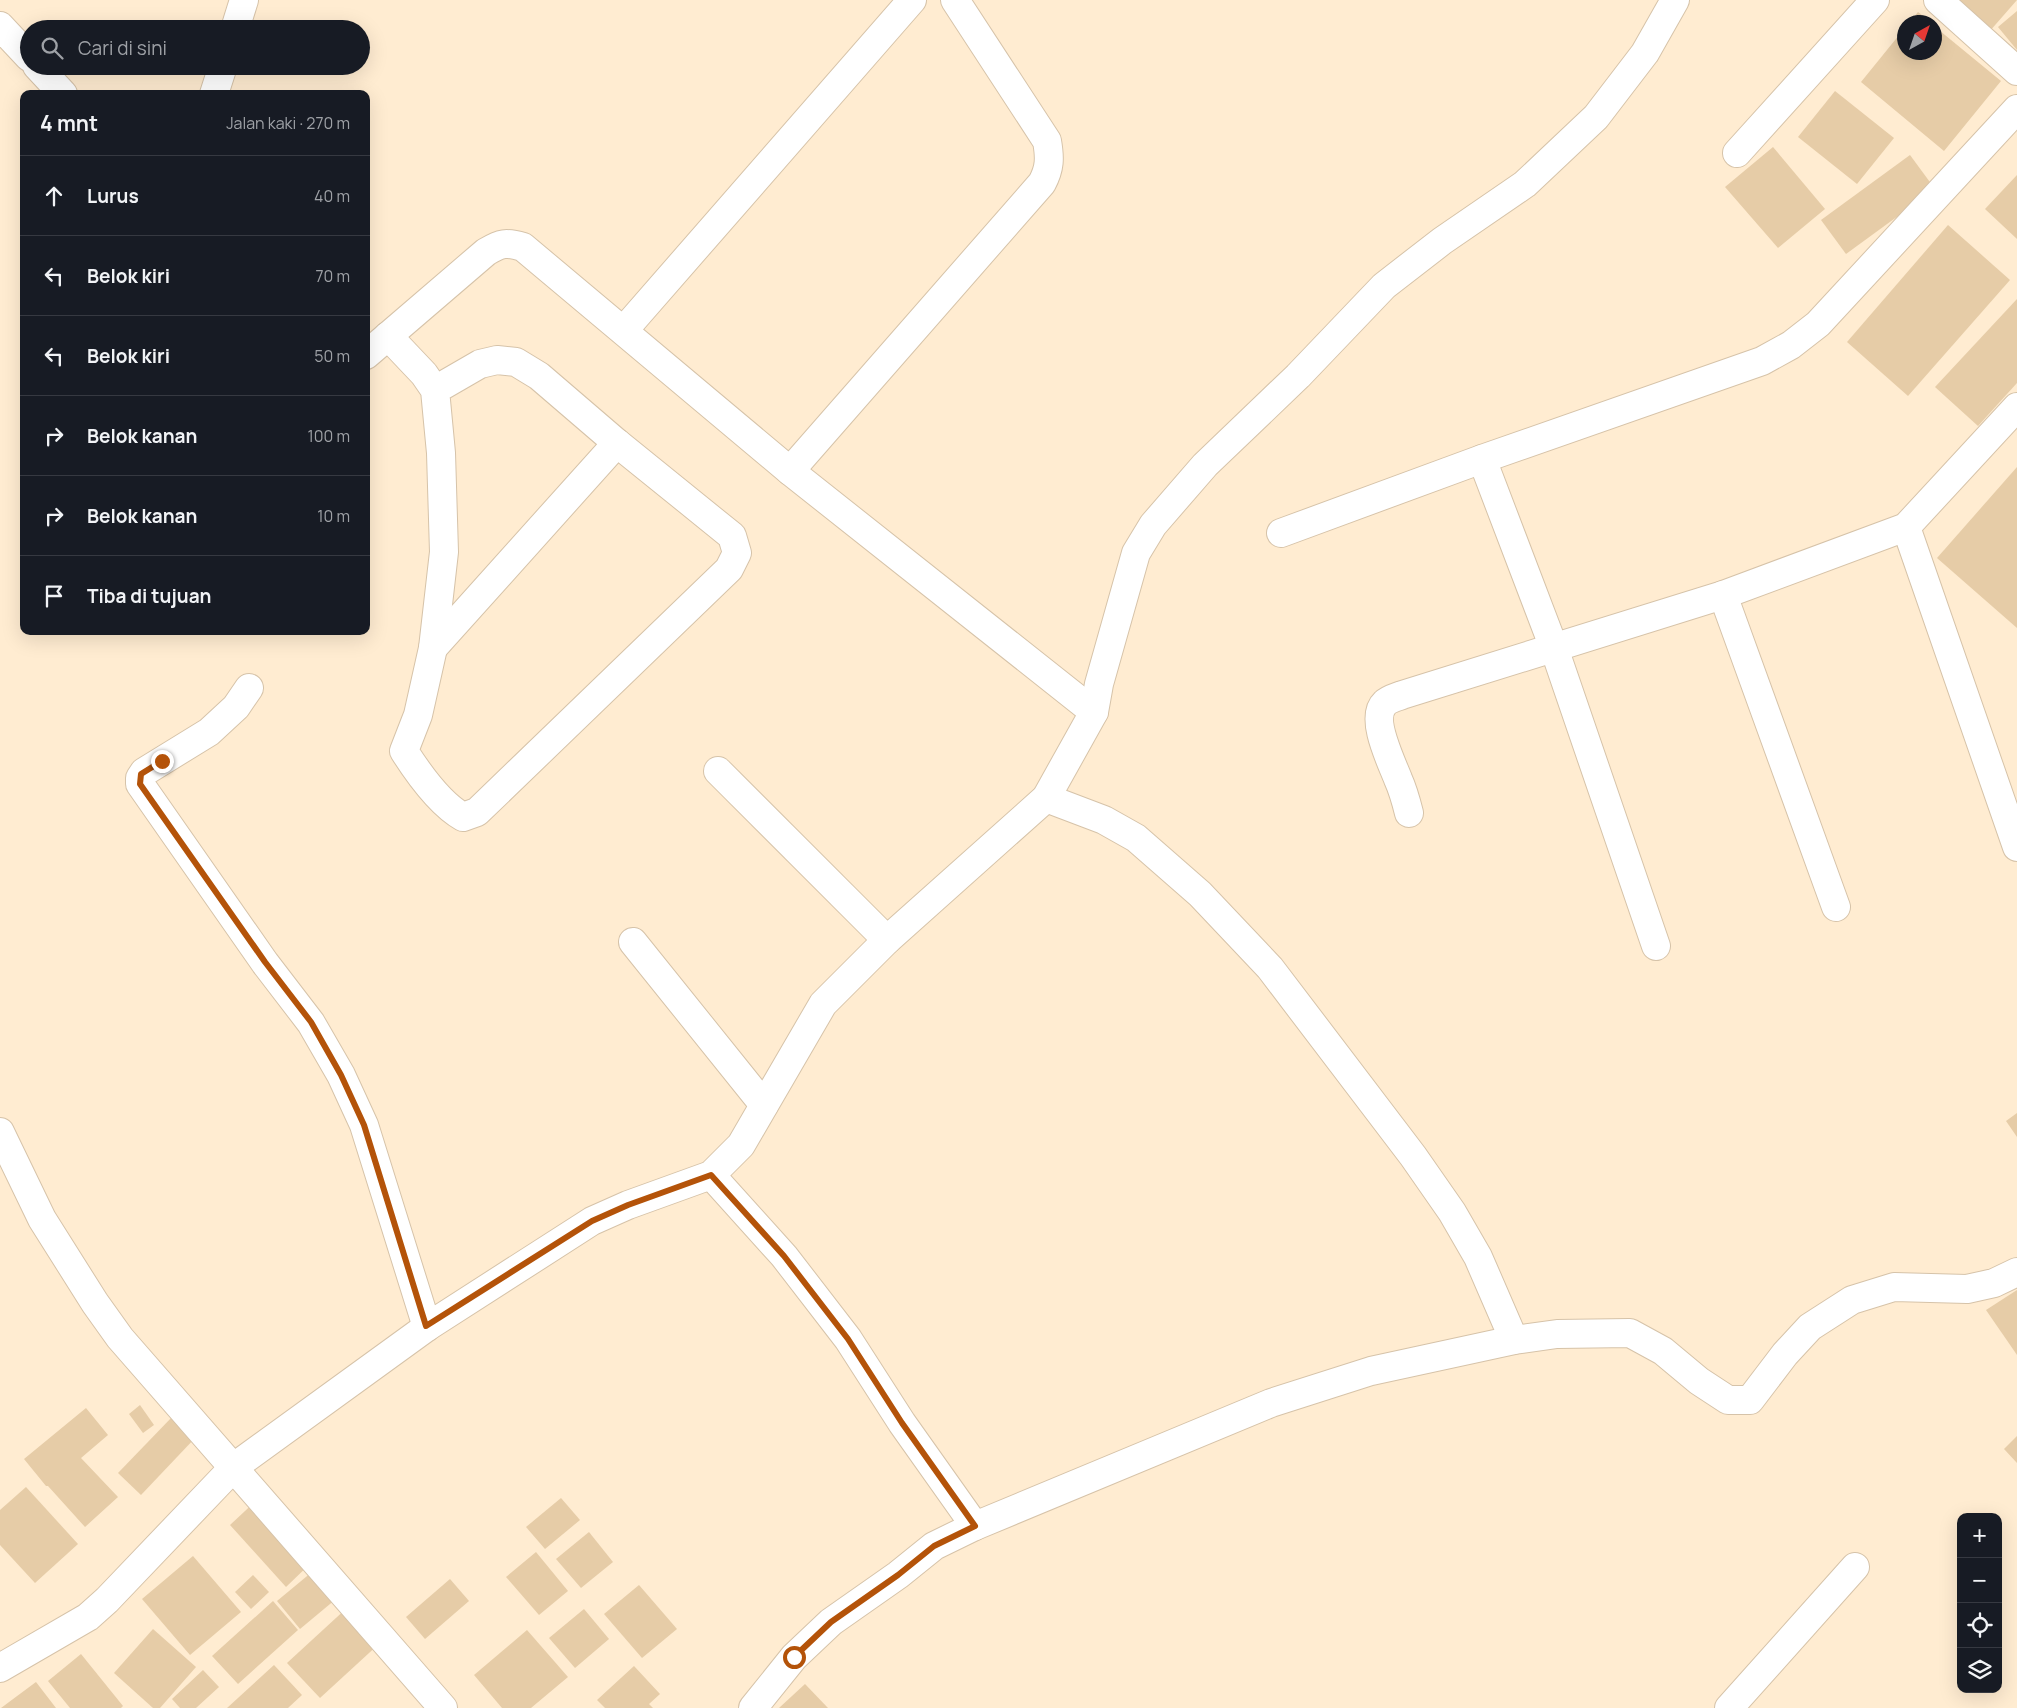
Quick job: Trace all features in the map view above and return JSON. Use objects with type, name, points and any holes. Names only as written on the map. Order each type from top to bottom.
[{"type":"street","points":[[238,20],[244,0]]},
{"type":"street","points":[[624,330],[912,0]]},
{"type":"street","points":[[790,471],[1042,183],[1049,171],[1050,156],[1047,141],[955,0]]},
{"type":"street","points":[[0,1668],[88,1617],[107,1600],[234,1468],[426,1326],[592,1221],[628,1205],[711,1175],[741,1145],[823,1004],[887,940],[1046,798],[1094,712],[1136,553],[1153,525],[1205,465],[1298,376],[1384,286],[1442,242],[1526,184],[1596,117],[1645,53],[1676,0]]},
{"type":"street","points":[[1737,153],[1875,0]]},
{"type":"street","points":[[1938,0],[2017,71]]},
{"type":"street","points":[[0,26],[20,47]]},
{"type":"street","points":[[45,75],[58,90]]},
{"type":"street","points":[[215,90],[220,75]]},
{"type":"street","points":[[1281,533],[1482,459],[1762,361],[1791,345],[1818,324],[2017,109]]},
{"type":"street","points":[[370,352],[486,252],[498,245],[510,243],[523,247],[790,471],[1094,712]]},
{"type":"street","points":[[388,336],[424,374],[435,390],[441,453],[444,552],[432,648],[418,715],[404,751],[412,764],[451,810],[463,817],[477,812],[729,570],[738,553],[732,536],[617,443],[539,376],[516,362],[497,360],[480,364],[435,390]]},
{"type":"street","points":[[1409,813],[1398,779],[1389,760],[1379,722],[1380,711],[1385,703],[1402,695],[1723,595],[1906,527],[2017,407]]},
{"type":"street","points":[[432,648],[617,443]]},
{"type":"street","points":[[1482,459],[1554,648],[1656,946]]},
{"type":"street","points":[[1906,527],[2016,847]]},
{"type":"street","points":[[1723,595],[1836,907]]},
{"type":"street","points":[[249,688],[224,719],[188,746],[144,772],[140,778],[140,784],[259,954],[311,1022],[341,1075],[364,1125],[426,1326]]},
{"type":"street","points":[[718,771],[887,940]]},
{"type":"street","points":[[1046,798],[1104,820],[1136,838],[1200,894],[1270,968],[1413,1156],[1452,1212],[1478,1258],[1514,1340]]},
{"type":"street","points":[[633,942],[764,1104]]},
{"type":"street","points":[[0,1132],[42,1219],[95,1303],[120,1338],[443,1708]]},
{"type":"street","points":[[711,1175],[784,1256],[848,1339],[902,1423],[975,1526]]},
{"type":"street","points":[[753,1708],[794,1657],[831,1622],[898,1575],[934,1546],[975,1526],[1272,1402],[1371,1371],[1514,1340],[1557,1334],[1630,1333],[1663,1351],[1699,1381],[1728,1400],[1750,1400],[1785,1354],[1810,1327],[1852,1300],[1894,1286],[1967,1289],[1994,1283],[2017,1272]]},
{"type":"street","points":[[1729,1708],[1855,1567]]},
{"type":"building","points":[[1951,0],[2017,0],[1989,32]]},
{"type":"building","points":[[2017,11],[2017,50],[1998,27]]},
{"type":"building","points":[[1942,33],[2001,81],[1944,151],[1861,82],[1897,38],[1897,60],[1942,60]]},
{"type":"building","points":[[1835,91],[1894,138],[1857,184],[1798,137]]},
{"type":"building","points":[[1773,147],[1825,209],[1778,248],[1725,187]]},
{"type":"building","points":[[1910,155],[1935,189],[1846,254],[1821,220]]},
{"type":"building","points":[[2017,175],[2017,239],[1985,209]]},
{"type":"building","points":[[1948,225],[2010,280],[1908,396],[1847,342]]},
{"type":"building","points":[[2017,299],[2017,383],[1978,426],[1935,387]]},
{"type":"building","points":[[2017,467],[2017,628],[1937,558]]},
{"type":"building","points":[[2017,1113],[2017,1137],[2006,1121]]},
{"type":"building","points":[[2017,1290],[2017,1355],[1986,1310]]},
{"type":"building","points":[[140,1405],[154,1425],[143,1433],[129,1414]]},
{"type":"building","points":[[86,1408],[108,1435],[81,1458],[118,1497],[85,1527],[46,1486],[24,1459]]},
{"type":"building","points":[[173,1416],[196,1437],[141,1495],[118,1473]]},
{"type":"building","points":[[2017,1436],[2017,1463],[2004,1449]]},
{"type":"building","points":[[26,1487],[78,1544],[35,1583],[0,1545],[0,1510]]},
{"type":"building","points":[[561,1498],[580,1520],[545,1549],[526,1527]]},
{"type":"building","points":[[258,1499],[314,1560],[286,1587],[230,1525]]},
{"type":"building","points":[[589,1532],[613,1562],[581,1588],[556,1559]]},
{"type":"building","points":[[536,1552],[568,1591],[539,1615],[506,1577]]},
{"type":"building","points":[[193,1556],[241,1612],[190,1655],[142,1599]]},
{"type":"building","points":[[318,1567],[342,1594],[300,1629],[277,1601]]},
{"type":"building","points":[[253,1575],[269,1592],[251,1609],[235,1592]]},
{"type":"building","points":[[450,1579],[469,1601],[425,1639],[406,1617]]},
{"type":"building","points":[[639,1585],[677,1629],[642,1658],[604,1614]]},
{"type":"building","points":[[273,1601],[298,1630],[238,1684],[212,1656]]},
{"type":"building","points":[[349,1606],[381,1642],[320,1698],[287,1663]]},
{"type":"building","points":[[584,1609],[609,1639],[575,1668],[549,1638]]},
{"type":"building","points":[[153,1629],[196,1667],[160,1708],[153,1708],[114,1673]]},
{"type":"building","points":[[527,1630],[568,1677],[531,1708],[502,1708],[474,1675]]},
{"type":"building","points":[[81,1654],[123,1706],[121,1708],[70,1708],[48,1681]]},
{"type":"building","points":[[274,1665],[302,1695],[288,1708],[227,1708]]},
{"type":"building","points":[[634,1666],[660,1694],[649,1704],[653,1708],[605,1708],[597,1700]]},
{"type":"building","points":[[203,1670],[219,1687],[196,1708],[180,1708],[172,1699]]},
{"type":"building","points":[[36,1682],[56,1708],[1,1708]]},
{"type":"building","points":[[805,1684],[828,1708],[779,1708]]},
{"type":"route","points":[[162,761],[141,774],[140,784],[265,962],[311,1022],[341,1075],[364,1125],[426,1326],[592,1221],[628,1205],[711,1175],[784,1256],[848,1339],[902,1423],[975,1526],[934,1546],[898,1575],[831,1622],[794,1657]]}]
